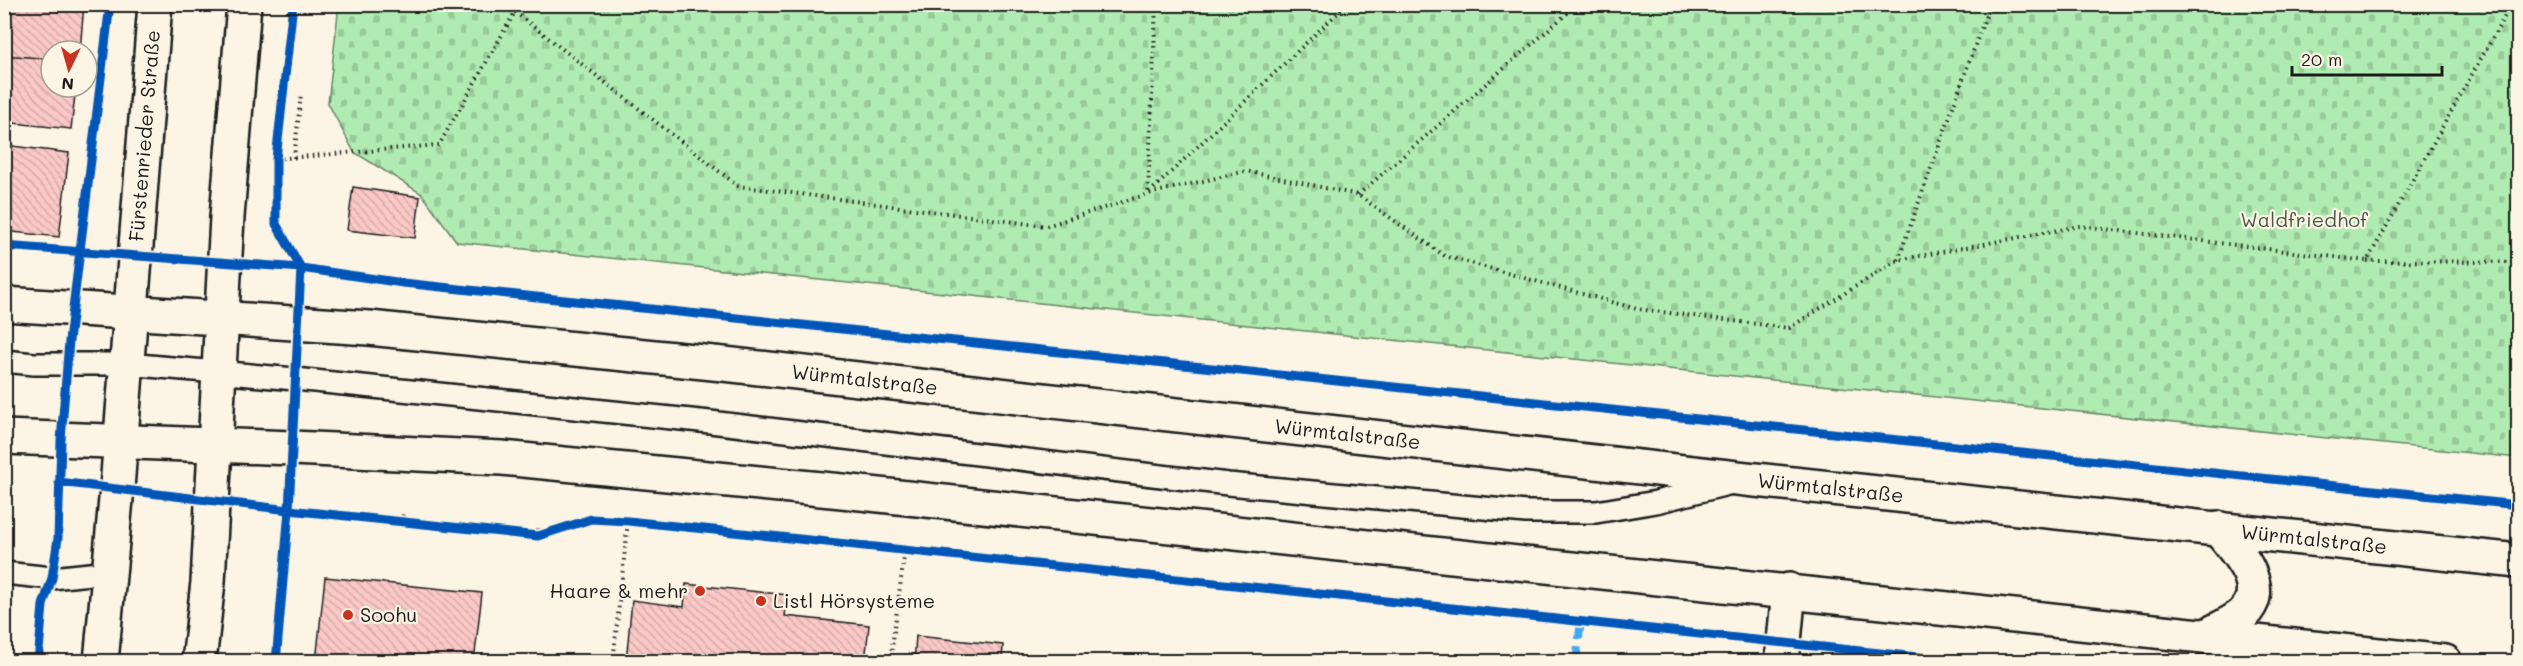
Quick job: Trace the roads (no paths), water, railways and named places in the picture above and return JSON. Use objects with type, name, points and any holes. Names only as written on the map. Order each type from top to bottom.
[{"type":"main road","name":"Fürstenrieder Straße","points":[[101,662],[132,313],[155,4]]},
{"type":"main road","points":[[199,662],[208,582],[227,217],[244,4]]},
{"type":"main road","name":"Würmtalstraße","points":[[4,304],[369,328],[733,365],[1746,479],[2518,561]]},
{"type":"main road","points":[[4,437],[514,459],[866,493],[1789,590],[2445,662]]},
{"type":"main road","points":[[2206,636],[2242,615],[2254,601],[2255,587],[2246,567],[2218,528]]},
{"type":"main road","points":[[1782,662],[1789,590]]},
{"type":"lane","points":[[4,361],[33,364],[127,364],[219,372],[710,422],[1228,484],[1526,512],[1596,512],[1656,501],[1746,479]]},
{"type":"lane","points":[[4,573],[52,578],[110,572]]},
{"type":"place","name":"Haare & mehr","points":[[700,591]]},
{"type":"place","name":"Listl Hörsysteme","points":[[761,601]]},
{"type":"place","name":"Soohu","points":[[348,615]]},
{"type":"park label","name":"Waldfriedhof","points":[[2304,220]]}]
